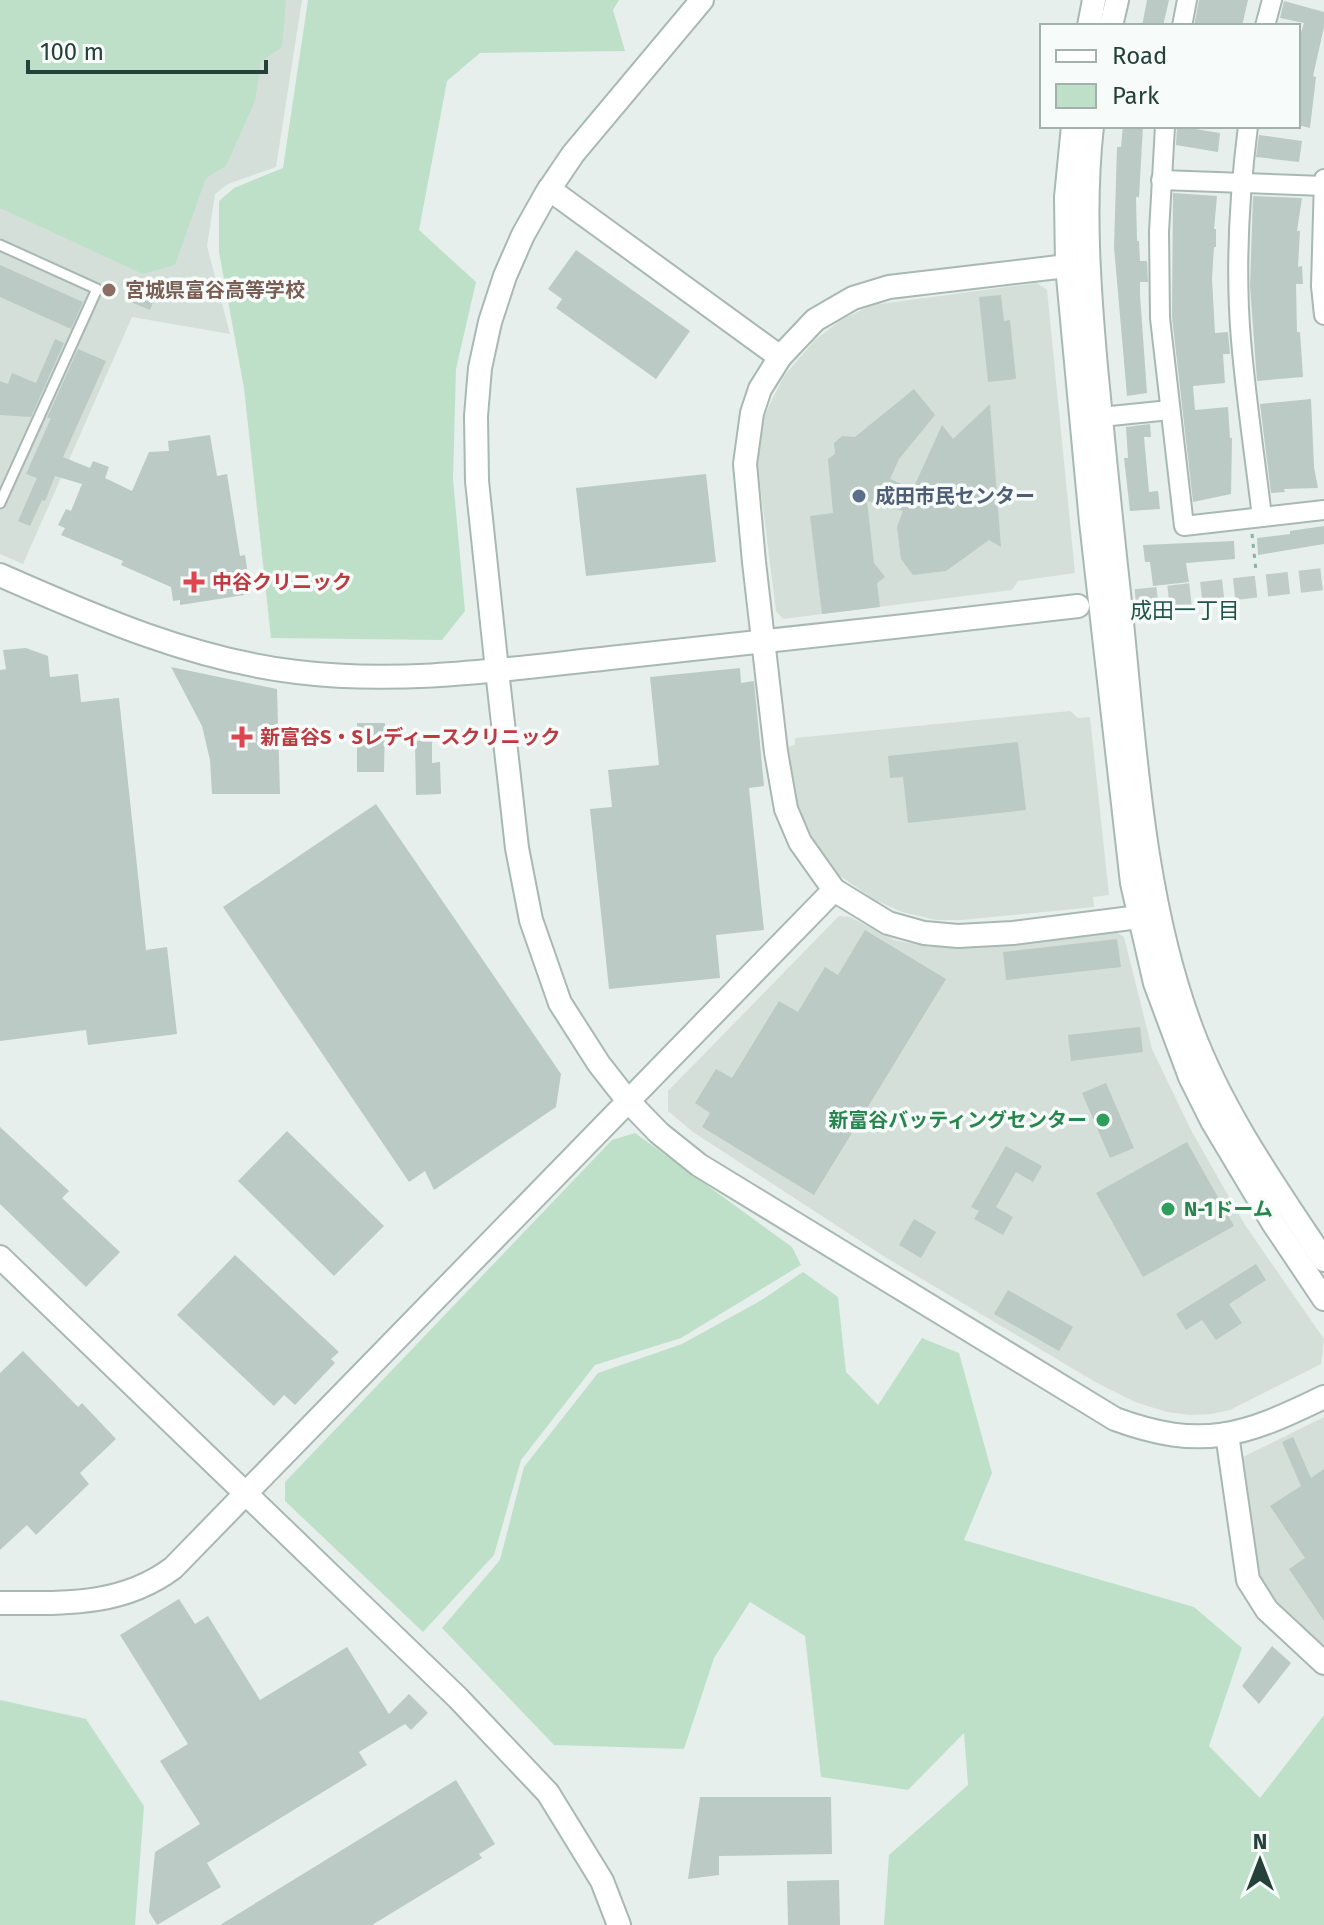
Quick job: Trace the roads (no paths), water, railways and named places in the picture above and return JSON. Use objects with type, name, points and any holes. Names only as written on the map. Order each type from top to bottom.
[{"type":"street","points":[[702,0],[573,154],[549,189],[523,235],[505,276],[490,322],[480,368],[476,416],[477,481],[517,848],[531,920],[560,1003],[599,1064],[628,1101],[659,1133],[699,1165],[1115,1419],[1153,1433],[1191,1437],[1227,1434],[1249,1430],[1324,1397]]},
{"type":"street","points":[[1089,24],[1094,0]]},
{"type":"street","points":[[1111,24],[1117,0]]},
{"type":"street","points":[[1182,24],[1187,0]]},
{"type":"street","points":[[1266,24],[1272,0]]},
{"type":"street","points":[[1073,128],[1066,197],[1067,266],[1119,784],[1139,917],[1155,983],[1190,1077],[1212,1121],[1273,1223],[1324,1299]]},
{"type":"street","points":[[1092,128],[1087,199],[1089,263],[1101,417],[1149,854],[1173,975],[1193,1031],[1241,1133],[1324,1260]]},
{"type":"street","points":[[1165,128],[1159,232],[1160,318],[1184,526],[1324,510]]},
{"type":"street","points":[[1248,128],[1241,183],[1238,253],[1241,340],[1256,518]]},
{"type":"street","points":[[1324,179],[1321,286],[1324,315]]},
{"type":"street","points":[[1161,180],[1324,186]]},
{"type":"street","points":[[549,189],[780,357]]},
{"type":"street","points":[[1067,266],[871,291],[815,320],[780,357],[760,389],[752,413],[745,464],[763,643],[786,809],[800,842],[834,890],[888,923],[924,933],[958,936],[1013,933],[1139,917]]},
{"type":"street","points":[[1101,417],[1170,410]]},
{"type":"street","points":[[0,575],[189,650],[294,672],[344,676],[497,670],[1078,606]]},
{"type":"street","points":[[0,1603],[97,1601],[138,1589],[173,1568],[834,890]]},
{"type":"street","points":[[0,1257],[458,1698],[548,1793],[602,1881],[619,1925]]},
{"type":"street","points":[[1227,1434],[1248,1580],[1267,1610],[1324,1663]]},
{"type":"lane","points":[[0,245],[97,289],[0,503]]},
{"type":"tunnel","points":[[1103,604],[1324,579]]},
{"type":"place","name":"宮城県富谷高等学校","points":[[109,290]]},
{"type":"place","name":"成田市民センター","points":[[859,496]]},
{"type":"place","name":"中谷クリニック","points":[[194,582]]},
{"type":"place","name":"新富谷S・Sレディースクリニック","points":[[242,737]]},
{"type":"place","name":"新富谷バッティングセンター","points":[[1103,1120]]},
{"type":"place","name":"N-1ドーム","points":[[1168,1209]]},
{"type":"district","name":"成田一丁目","points":[[1185,610]]}]
